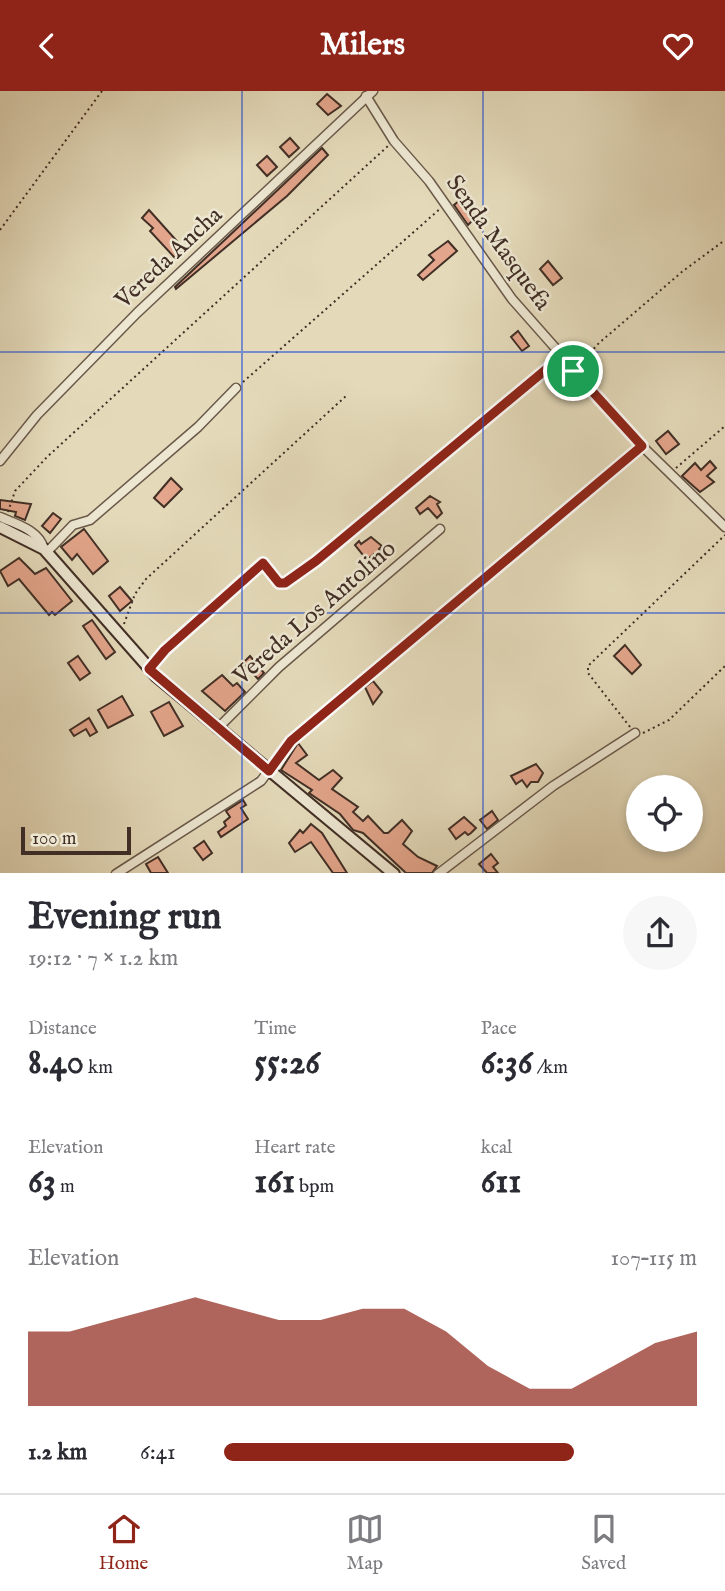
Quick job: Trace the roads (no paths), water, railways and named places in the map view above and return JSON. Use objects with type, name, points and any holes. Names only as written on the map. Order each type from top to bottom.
[{"type":"main road","points":[[2,521],[46,550],[149,669],[217,729],[394,873]]},
{"type":"street","name":"Senda Masquefa","points":[[370,94],[394,141],[512,299],[642,446],[725,527]]},
{"type":"street","name":"Vereda Ancha","points":[[0,461],[37,415],[136,313],[292,170],[370,94]]},
{"type":"street","points":[[46,550],[73,525],[90,520],[198,427],[236,388]]},
{"type":"street","points":[[116,873],[261,781],[291,741],[642,446]]},
{"type":"street","name":"Vereda Los Antolino","points":[[217,729],[279,667],[440,529]]},
{"type":"street","points":[[438,873],[554,786],[635,733]]}]
